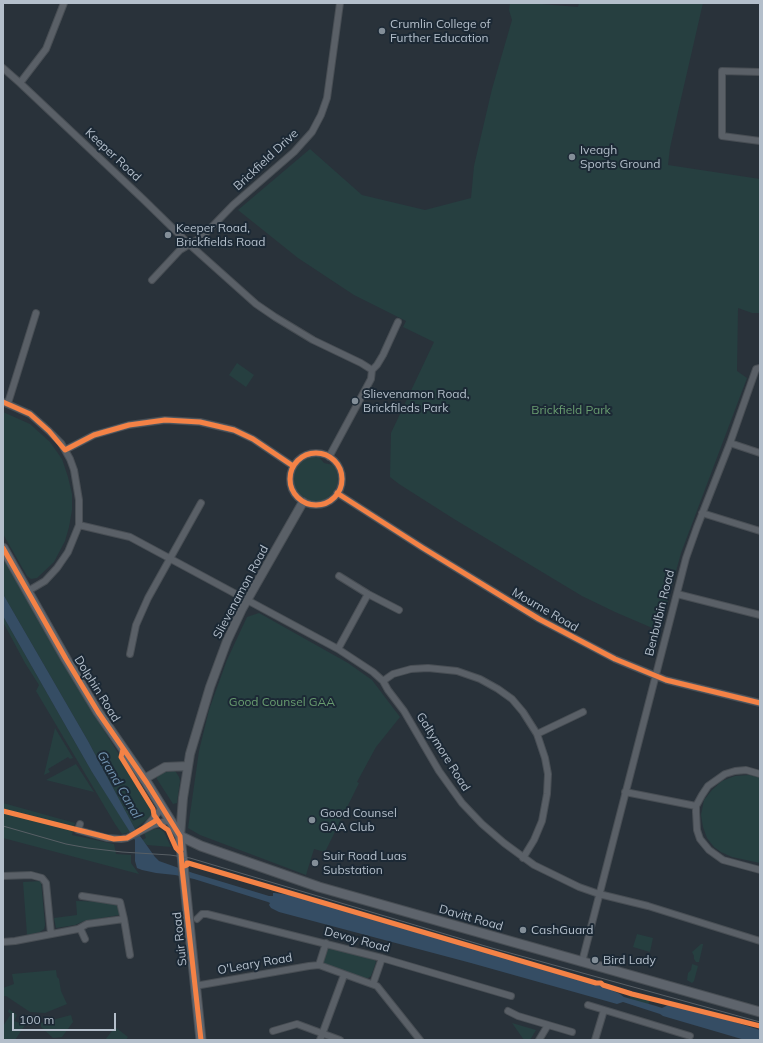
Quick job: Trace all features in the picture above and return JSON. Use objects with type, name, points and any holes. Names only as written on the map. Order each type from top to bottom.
[{"type":"main road","name":"Dolphin Road","points":[[3,548],[98,712],[144,779],[180,836]]},
{"type":"main road","name":"Suir Road","points":[[180,836],[182,868],[201,1040]]},
{"type":"main road","name":"Davitt Road","points":[[180,836],[201,846],[313,886],[760,1012]]},
{"type":"street","points":[[20,83],[46,49],[64,3]]},
{"type":"street","name":"Brickfield Drive","points":[[190,245],[202,237],[233,205],[307,139],[321,115],[327,98],[340,3]]},
{"type":"street","name":"Keeper Road","points":[[3,68],[237,288],[275,318],[313,340],[361,363],[372,370]]},
{"type":"street","points":[[760,72],[722,71],[722,136],[760,141]]},
{"type":"street","points":[[152,280],[180,250],[190,245]]},
{"type":"street","points":[[28,591],[45,581],[57,568],[68,552],[79,525],[79,500],[74,470],[65,450],[49,431],[30,414],[6,403],[36,313]]},
{"type":"street","points":[[329,457],[372,379],[372,370],[380,360],[398,322]]},
{"type":"street","name":"Benbulbin Road","points":[[582,962],[686,558],[758,369]]},
{"type":"street","points":[[65,450],[94,435],[130,424],[165,420],[200,422],[234,430],[259,443],[293,466]]},
{"type":"street","points":[[730,443],[760,452]]},
{"type":"street","points":[[318,453],[329,457],[337,465],[341,476],[340,488],[334,498],[325,504],[314,505],[303,502],[291,489],[290,477],[293,466],[297,461],[306,455],[318,453]]},
{"type":"street","name":"Mourne Road","points":[[337,493],[539,619],[609,656],[656,677],[760,703]]},
{"type":"street","name":"Slievenamon Road","points":[[180,836],[183,798],[188,766],[200,718],[210,687],[227,641],[247,601],[303,502]]},
{"type":"street","points":[[130,654],[136,625],[148,598],[201,503]]},
{"type":"street","points":[[702,513],[760,531]]},
{"type":"street","name":"Galtymore Road","points":[[79,525],[130,537],[338,649],[365,666],[383,681],[407,715],[439,771],[462,803],[523,858],[562,880],[579,887],[648,906],[760,941]]},
{"type":"street","points":[[339,576],[368,594],[399,610]]},
{"type":"street","points":[[338,649],[368,594]]},
{"type":"street","points":[[677,594],[760,615]]},
{"type":"street","points":[[383,681],[393,674],[411,669],[443,669],[467,674],[480,679],[498,688],[512,699],[530,722],[537,734],[546,758],[548,774],[547,794],[541,825],[523,858]]},
{"type":"street","points":[[537,734],[583,712]]},
{"type":"street","points":[[144,779],[165,766],[188,766]]},
{"type":"street","points":[[760,774],[746,770],[735,770],[725,774],[708,786],[696,806],[697,830],[704,845],[717,857],[723,860],[760,870]]},
{"type":"street","points":[[625,792],[696,806]]},
{"type":"street","points":[[143,829],[162,808]]},
{"type":"street","points":[[80,824],[78,830],[114,839],[127,838],[143,829],[170,820]]},
{"type":"street","points":[[3,876],[30,875],[42,878],[46,883],[51,934]]},
{"type":"street","points":[[82,896],[120,902],[130,956]]},
{"type":"street","name":"Devoy Road","points":[[197,919],[202,914],[207,914],[326,943],[511,996]]},
{"type":"street","points":[[3,942],[80,928],[87,924],[124,919]]},
{"type":"street","points":[[80,928],[85,939]]},
{"type":"street","points":[[319,965],[326,943]]},
{"type":"street","points":[[382,958],[373,984],[377,986],[420,1040]]},
{"type":"street","name":"O'Leary Road","points":[[195,986],[319,965],[373,984]]},
{"type":"street","points":[[320,1040],[344,975]]},
{"type":"street","points":[[588,1005],[686,1036]]},
{"type":"street","points":[[595,1040],[604,1010]]},
{"type":"street","points":[[508,1012],[572,1032]]},
{"type":"street","points":[[274,1031],[297,1024],[340,1040]]},
{"type":"street","points":[[539,1040],[548,1025]]},
{"type":"green space","name":"Brickfield Park","points":[[510,3],[578,7],[579,3],[703,3],[670,148],[668,165],[760,179],[760,313],[752,313],[738,308],[737,371],[747,378],[681,553],[660,630],[615,612],[582,596],[454,519],[390,477],[391,433],[434,342],[403,327],[406,321],[354,295],[298,258],[238,210],[310,149],[362,195],[425,210],[471,198],[474,166],[492,89],[512,20],[509,10]]},
{"type":"green space","points":[[237,363],[254,375],[246,387],[229,375]]},
{"type":"green space","points":[[3,412],[30,424],[50,442],[62,459],[72,494],[72,510],[65,541],[54,562],[37,578],[31,579],[27,576],[3,534]]},
{"type":"green space","points":[[313,456],[319,457],[324,463],[333,465],[336,469],[338,477],[337,486],[332,494],[325,500],[316,502],[307,500],[300,495],[295,489],[293,480],[294,472],[298,464]]},
{"type":"green space","points":[[3,559],[99,722],[153,810],[151,816],[135,829],[88,741],[3,594]]},
{"type":"green space","name":"Good Counsel GAA","points":[[259,613],[348,663],[372,680],[400,717],[376,747],[357,782],[359,783],[325,852],[314,849],[306,875],[200,835],[188,828],[199,751],[209,710],[227,660],[247,617]]},
{"type":"green space","points":[[3,616],[92,772],[131,832],[122,834],[115,824],[36,691],[39,685],[25,663],[3,622]]},
{"type":"green space","points":[[55,728],[73,758],[70,759],[68,757],[48,769],[50,772],[44,775]]},
{"type":"green space","points":[[76,764],[94,792],[46,780]]},
{"type":"green space","points":[[172,769],[176,772],[180,781],[177,803],[173,804],[157,779],[157,776],[162,771]]},
{"type":"green space","points":[[749,775],[760,777],[760,863],[732,857],[714,847],[707,838],[701,815],[704,800],[722,781],[735,776]]},
{"type":"green space","points":[[3,803],[75,823],[72,835],[114,844],[116,854],[131,855],[131,863],[139,874],[3,838]]},
{"type":"green space","points":[[155,829],[160,829],[164,832],[171,847],[147,845],[142,840],[146,838],[144,833]]},
{"type":"green space","points":[[41,881],[45,925],[44,929],[40,932],[27,935],[23,882]]},
{"type":"green space","points":[[76,901],[116,902],[121,907],[119,915],[56,928],[54,918],[77,915]]},
{"type":"green space","points":[[637,934],[653,938],[650,952],[633,947]]},
{"type":"green space","points":[[701,944],[703,945],[699,962],[696,962],[692,952]]},
{"type":"green space","points":[[329,946],[375,960],[376,962],[371,976],[368,978],[363,978],[325,965],[323,961]]},
{"type":"green space","points":[[692,964],[698,966],[694,981],[692,983],[687,980]]},
{"type":"green space","points":[[56,970],[61,991],[67,1004],[45,1013],[30,1012],[6,996],[3,996],[3,988],[14,984],[12,974]]},
{"type":"green space","points":[[628,994],[650,1001],[648,1005],[631,1000]]},
{"type":"green space","points":[[9,1009],[17,1015],[14,1021],[25,1025],[15,1040],[6,1040],[3,1038],[3,1026],[11,1014],[8,1012]]},
{"type":"green space","points":[[71,1015],[73,1022],[62,1037],[53,1038],[41,1027],[41,1023]]},
{"type":"green space","points":[[512,1023],[536,1030],[530,1040],[524,1040]]},
{"type":"green space","points":[[115,1027],[128,1037],[126,1040],[105,1040]]},
{"type":"water","points":[[3,594],[88,741],[135,829],[159,861],[269,896],[273,896],[273,893],[289,895],[367,916],[599,984],[624,997],[662,1008],[668,1005],[702,1012],[760,1030],[760,1040],[745,1040],[663,1016],[623,1002],[617,1004],[471,963],[279,912],[271,908],[269,905],[270,903],[268,902],[194,879],[156,873],[137,868],[135,861],[135,840],[92,772],[3,616]]},
{"type":"tram line","points":[[3,826],[66,844],[88,848],[190,858],[492,948],[760,1022]]},
{"type":"cycle path","points":[[3,402],[30,414],[49,431],[65,450],[94,435],[129,425],[165,420],[200,422],[234,430],[253,439],[293,466]]},
{"type":"cycle path","points":[[316,453],[330,457],[338,465],[342,479],[338,493],[330,501],[316,505],[302,501],[294,493],[290,479],[294,465],[302,457],[316,453]]},
{"type":"cycle path","points":[[337,493],[539,619],[615,659],[666,680],[760,703]]},
{"type":"cycle path","points":[[3,548],[98,712],[147,783],[180,836],[181,850]]},
{"type":"cycle path","points":[[123,749],[121,757],[153,809],[154,815],[161,825],[168,830],[176,848],[181,853],[182,867],[188,863],[596,983],[601,983],[603,985],[632,994],[760,1026]]},
{"type":"cycle path","points":[[3,811],[114,839],[127,838],[157,820]]},
{"type":"cycle path","points":[[182,868],[201,1040]]},
{"type":"place","name":"Crumlin College of Further Education","points":[[382,31]]},
{"type":"place","name":"Iveagh Sports Ground","points":[[572,157]]},
{"type":"place","name":"Keeper Road, Brickfields Road","points":[[168,235]]},
{"type":"place","name":"Slievenamon Road, Brickfileds Park","points":[[355,401]]},
{"type":"place","name":"Good Counsel GAA Club","points":[[312,820]]},
{"type":"place","name":"Suir Road Luas Substation","points":[[315,863]]},
{"type":"place","name":"CashGuard","points":[[523,930]]},
{"type":"place","name":"Bird Lady","points":[[595,960]]},
{"type":"water label","name":"Grand Canal","points":[[119,785]]}]
